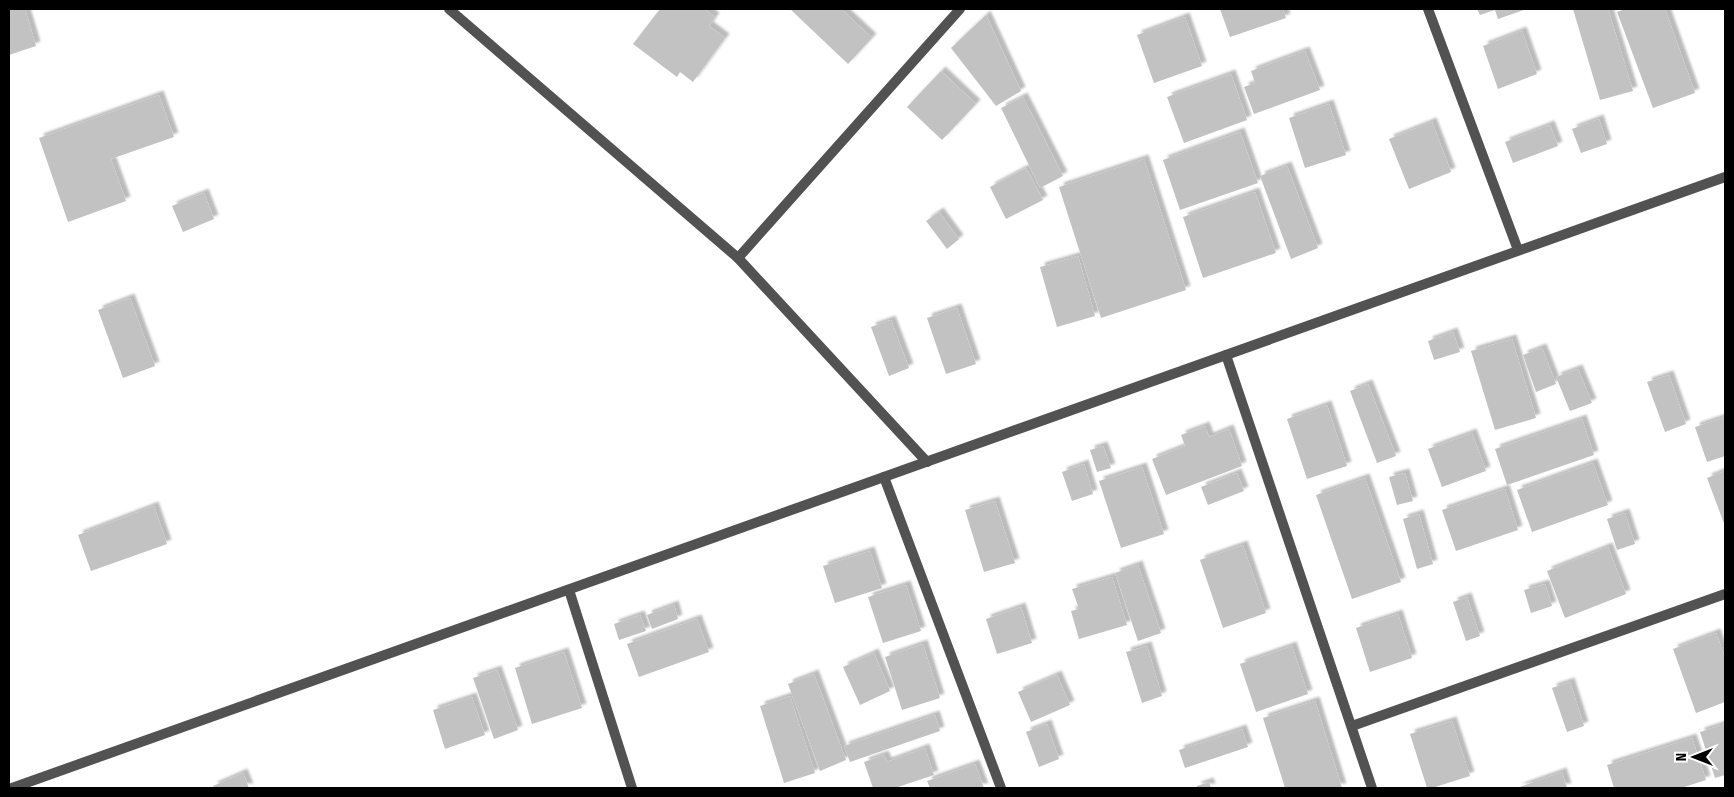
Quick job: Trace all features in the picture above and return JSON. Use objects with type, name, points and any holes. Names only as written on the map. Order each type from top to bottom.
[{"type":"street","points":[[448,9],[738,258],[927,462]]},
{"type":"street","points":[[738,258],[960,9]]},
{"type":"street","points":[[1428,9],[1518,250]]},
{"type":"street","points":[[12,788],[1725,176]]},
{"type":"street","points":[[1226,355],[1372,788]]},
{"type":"street","points":[[884,477],[1001,788]]},
{"type":"street","points":[[569,590],[632,788]]},
{"type":"street","points":[[1352,726],[1725,594]]},
{"type":"building","points":[[9,9],[25,9],[36,46],[9,55]]},
{"type":"building","points":[[660,9],[704,9],[715,17],[709,26],[725,38],[693,82],[680,72],[677,77],[633,44]]},
{"type":"building","points":[[790,9],[841,9],[872,38],[848,64]]},
{"type":"building","points":[[1220,9],[1283,9],[1286,18],[1230,37]]},
{"type":"building","points":[[1477,9],[1527,9],[1498,19],[1495,10],[1480,15]]},
{"type":"building","points":[[1573,9],[1608,9],[1633,91],[1600,100]]},
{"type":"building","points":[[1625,9],[1665,9],[1695,93],[1653,108],[1617,12]]},
{"type":"building","points":[[986,15],[1021,91],[996,106],[951,48]]},
{"type":"building","points":[[1185,17],[1202,66],[1154,83],[1137,35]]},
{"type":"building","points":[[1522,31],[1537,74],[1498,89],[1483,46]]},
{"type":"building","points":[[1305,51],[1320,90],[1254,114],[1244,87],[1255,83],[1251,71]]},
{"type":"building","points":[[941,71],[976,104],[942,140],[907,107]]},
{"type":"building","points":[[1231,74],[1247,120],[1184,143],[1167,97]]},
{"type":"building","points":[[159,95],[174,137],[111,159],[126,201],[68,222],[39,138]]},
{"type":"building","points":[[1023,97],[1063,176],[1040,188],[1001,108]]},
{"type":"building","points":[[1329,104],[1346,155],[1305,168],[1289,118]]},
{"type":"building","points":[[1599,119],[1607,144],[1581,153],[1572,129]]},
{"type":"building","points":[[1432,122],[1451,172],[1409,189],[1389,139]]},
{"type":"building","points":[[1550,125],[1558,146],[1513,163],[1505,142]]},
{"type":"building","points":[[1240,132],[1258,183],[1180,210],[1163,160]]},
{"type":"building","points":[[1144,159],[1186,290],[1101,318],[1059,187]]},
{"type":"building","points":[[1287,166],[1318,248],[1291,259],[1260,176]]},
{"type":"building","points":[[1026,168],[1043,200],[1006,219],[990,187]]},
{"type":"building","points":[[1255,192],[1276,253],[1203,278],[1183,217]]},
{"type":"building","points":[[204,193],[214,219],[183,232],[172,206]]},
{"type":"building","points":[[939,212],[959,239],[947,249],[926,221]]},
{"type":"building","points":[[1078,256],[1095,316],[1057,327],[1040,267]]},
{"type":"building","points":[[130,298],[155,366],[123,378],[98,310]]},
{"type":"building","points":[[957,308],[976,364],[946,374],[927,318]]},
{"type":"building","points":[[891,320],[909,368],[889,376],[871,327]]},
{"type":"building","points":[[1453,332],[1460,352],[1434,360],[1428,341]]},
{"type":"building","points":[[1512,339],[1536,418],[1495,430],[1471,351]]},
{"type":"building","points":[[1542,348],[1556,384],[1536,392],[1523,355]]},
{"type":"building","points":[[1578,369],[1592,403],[1570,411],[1556,377]]},
{"type":"building","points":[[1669,375],[1686,424],[1665,432],[1647,382]]},
{"type":"building","points":[[1368,384],[1396,456],[1377,463],[1350,391]]},
{"type":"building","points":[[1327,405],[1347,466],[1307,479],[1287,419]]},
{"type":"building","points":[[1725,417],[1725,456],[1707,462],[1695,427]]},
{"type":"building","points":[[1582,419],[1594,455],[1507,485],[1495,449]]},
{"type":"building","points":[[1205,426],[1209,437],[1229,429],[1242,466],[1166,495],[1152,459],[1185,446],[1181,435]]},
{"type":"building","points":[[1472,433],[1486,471],[1442,487],[1428,449]]},
{"type":"building","points":[[1103,446],[1111,468],[1097,472],[1090,450]]},
{"type":"building","points":[[1593,463],[1608,505],[1532,532],[1517,490]]},
{"type":"building","points":[[1084,464],[1093,494],[1072,501],[1062,472]]},
{"type":"building","points":[[1142,467],[1164,534],[1121,548],[1099,481]]},
{"type":"building","points":[[1725,471],[1725,526],[1707,478]]},
{"type":"building","points":[[1237,473],[1244,491],[1208,505],[1201,487]]},
{"type":"building","points":[[1405,473],[1413,501],[1397,505],[1389,477]]},
{"type":"building","points":[[1365,478],[1401,582],[1352,599],[1316,495]]},
{"type":"building","points":[[1505,489],[1518,530],[1456,551],[1442,510]]},
{"type":"building","points":[[995,501],[1015,563],[984,572],[965,510]]},
{"type":"building","points":[[154,506],[167,544],[91,571],[78,535]]},
{"type":"building","points":[[1625,513],[1635,544],[1617,550],[1607,519]]},
{"type":"building","points":[[1419,514],[1433,564],[1417,569],[1403,519]]},
{"type":"building","points":[[1243,545],[1266,613],[1223,628],[1200,560]]},
{"type":"building","points":[[1608,547],[1626,594],[1565,618],[1547,571]]},
{"type":"building","points":[[870,551],[882,588],[835,603],[823,566]]},
{"type":"building","points":[[1138,565],[1161,633],[1138,641],[1115,573]]},
{"type":"building","points":[[1112,577],[1127,625],[1079,639],[1071,611],[1079,609],[1072,589]]},
{"type":"building","points":[[1545,584],[1552,606],[1531,613],[1524,590]]},
{"type":"building","points":[[906,585],[921,631],[883,643],[868,597]]},
{"type":"building","points":[[1467,597],[1480,636],[1466,641],[1453,602]]},
{"type":"building","points":[[674,605],[678,619],[652,629],[647,615]]},
{"type":"building","points":[[1021,607],[1032,643],[997,654],[986,619]]},
{"type":"building","points":[[1398,614],[1412,658],[1370,672],[1356,628]]},
{"type":"building","points":[[640,615],[646,631],[619,640],[614,624]]},
{"type":"building","points":[[697,619],[709,652],[639,677],[627,644]]},
{"type":"building","points":[[1716,633],[1725,658],[1725,702],[1696,713],[1673,649]]},
{"type":"building","points":[[923,644],[940,698],[902,710],[885,657]]},
{"type":"building","points":[[1147,646],[1162,696],[1142,703],[1126,652]]},
{"type":"building","points":[[1292,646],[1308,694],[1256,712],[1240,664]]},
{"type":"building","points":[[564,652],[582,708],[532,724],[515,668]]},
{"type":"building","points":[[874,653],[890,691],[860,705],[843,667]]},
{"type":"building","points":[[497,670],[518,730],[494,739],[473,678]]},
{"type":"building","points":[[814,674],[846,760],[820,771],[788,684]]},
{"type":"building","points":[[1057,675],[1070,705],[1031,722],[1018,692]]},
{"type":"building","points":[[1570,682],[1584,726],[1567,732],[1552,688]]},
{"type":"building","points":[[790,696],[815,773],[784,783],[760,706]]},
{"type":"building","points":[[472,697],[485,735],[445,749],[433,710]]},
{"type":"building","points":[[1315,701],[1342,788],[1285,788],[1263,718]]},
{"type":"building","points":[[935,715],[940,731],[850,762],[844,746]]},
{"type":"building","points":[[1452,721],[1470,776],[1427,788],[1410,734]]},
{"type":"building","points":[[1047,724],[1059,759],[1039,767],[1026,732]]},
{"type":"building","points":[[1725,724],[1725,775],[1715,778],[1700,732]]},
{"type":"building","points":[[1242,729],[1248,747],[1185,768],[1179,750]]},
{"type":"building","points":[[1692,738],[1706,780],[1681,788],[1614,788],[1607,765]]},
{"type":"building","points":[[925,748],[934,775],[895,788],[873,788],[864,762],[884,755],[887,762]]},
{"type":"building","points":[[975,764],[984,788],[930,788],[927,781]]},
{"type":"building","points":[[1562,772],[1567,788],[1517,788]]},
{"type":"building","points":[[243,773],[249,788],[214,788],[213,786]]},
{"type":"building","points":[[1209,782],[1211,788],[1197,788],[1197,786]]}]
